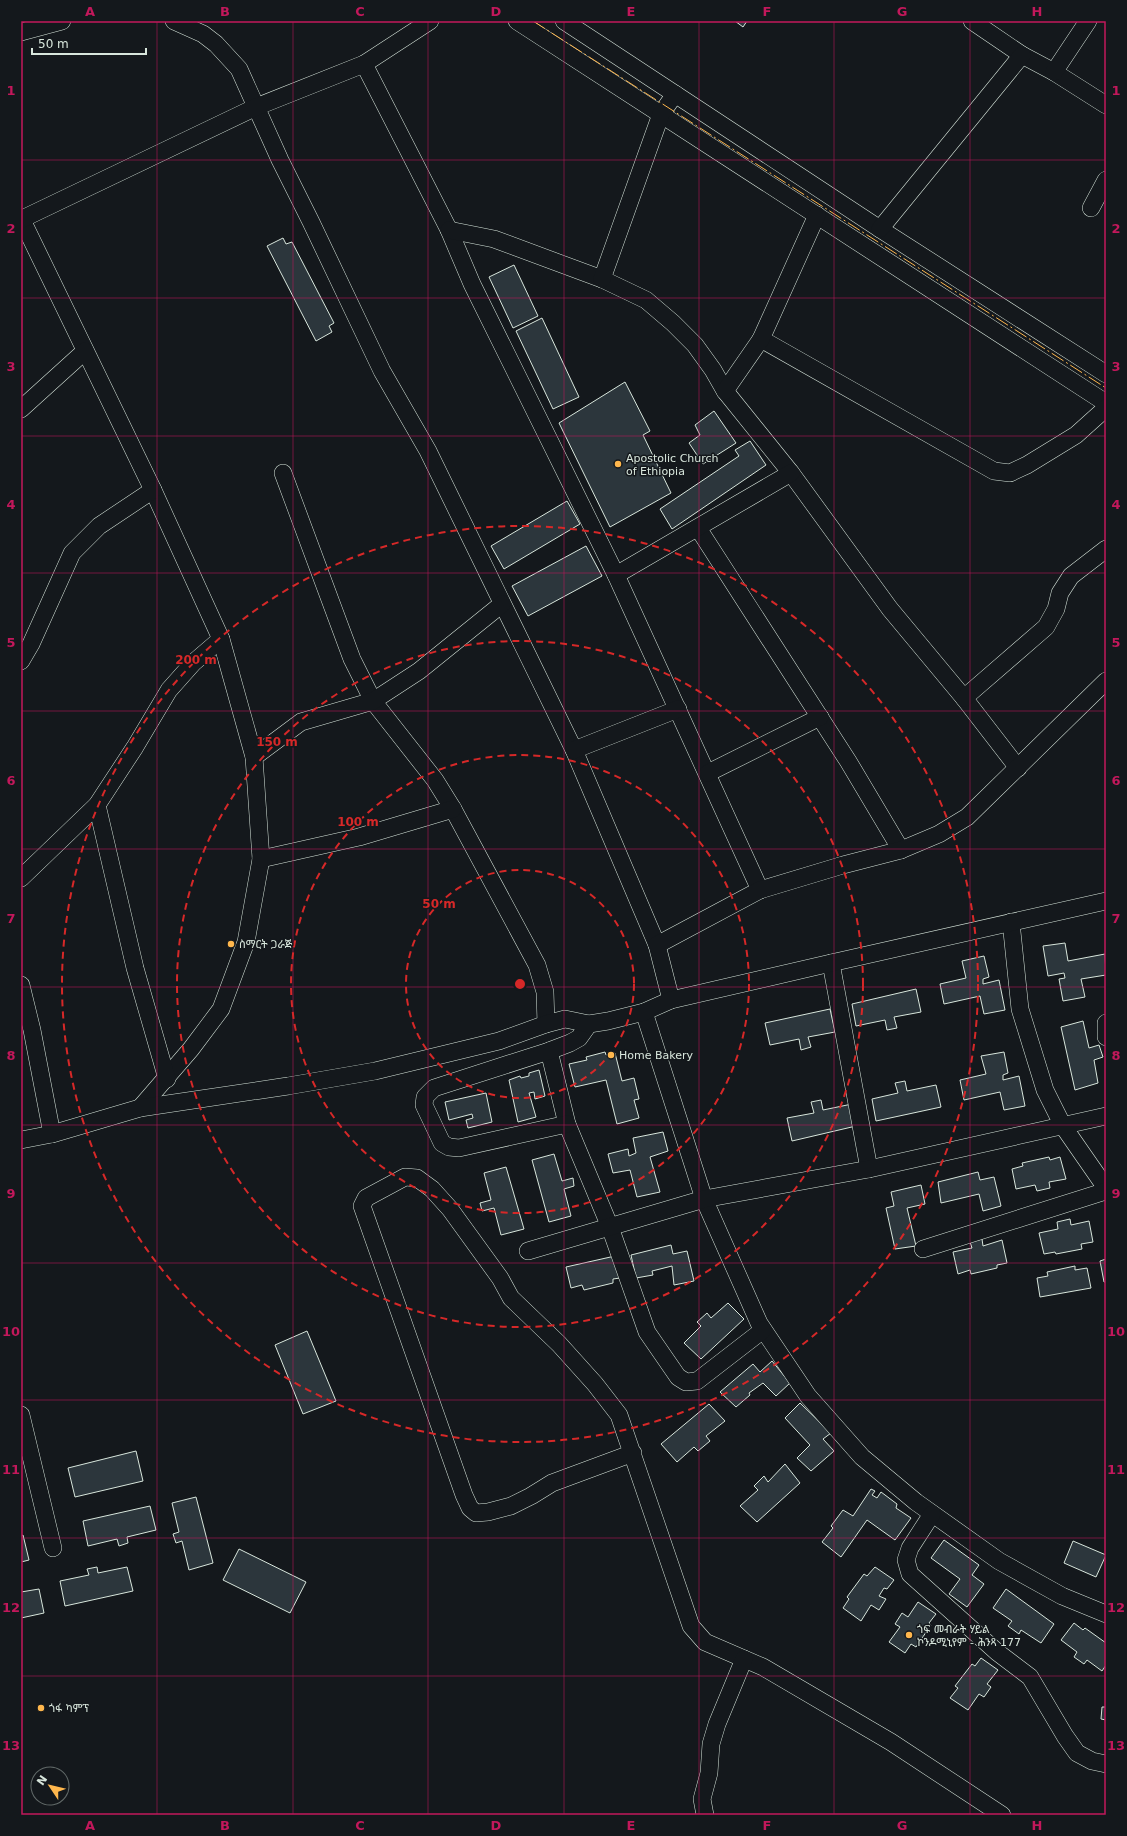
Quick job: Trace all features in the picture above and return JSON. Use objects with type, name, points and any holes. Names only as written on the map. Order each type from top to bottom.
[{"type":"street","points":[[21,32],[62,21]]},
{"type":"street","points":[[174,21],[203,34],[216,44],[238,69],[280,160],[382,371],[428,451],[574,750],[657,945],[671,1000]]},
{"type":"street","points":[[140,1108],[167,1079],[221,1009],[246,942],[261,859],[254,756],[221,639],[153,490],[21,219],[256,107],[364,64],[430,21]]},
{"type":"street","points":[[517,21],[1106,403]]},
{"type":"street","points":[[564,21],[880,229],[1106,374]]},
{"type":"street","points":[[972,21],[1022,55],[1054,72],[1106,105]]},
{"type":"street","points":[[1054,72],[1088,21]]},
{"type":"street","points":[[880,229],[1022,55]]},
{"type":"street","points":[[364,64],[449,230],[472,284],[616,576],[708,773],[760,890]]},
{"type":"street","points":[[602,279],[661,114],[675,94]]},
{"type":"street","points":[[1091,208],[1106,180]]},
{"type":"street","points":[[725,391],[761,339],[817,215]]},
{"type":"street","points":[[449,230],[494,239],[602,279],[646,300],[674,323],[695,345],[713,370],[725,391],[791,473],[890,609],[964,698],[1018,768]]},
{"type":"street","points":[[761,339],[994,471],[1010,473],[1027,465],[1076,435],[1106,408]]},
{"type":"street","points":[[21,409],[85,351]]},
{"type":"street","points":[[282,473],[352,659],[373,701],[435,780],[453,809],[537,965],[545,992],[546,1024]]},
{"type":"street","points":[[616,576],[791,473]]},
{"type":"street","points":[[21,661],[31,644],[72,553],[98,526],[153,490]]},
{"type":"street","points":[[698,528],[848,761],[901,850]]},
{"type":"street","points":[[964,698],[1046,627],[1056,609],[1060,593],[1071,576],[1106,548]]},
{"type":"street","points":[[254,756],[302,722],[373,701],[419,671],[502,604]]},
{"type":"street","points":[[21,878],[97,805],[135,747],[169,690],[193,663],[221,639]]},
{"type":"street","points":[[657,945],[760,890],[843,865],[901,850],[939,834],[967,817],[1106,681]]},
{"type":"street","points":[[574,750],[678,709]]},
{"type":"street","points":[[708,773],[820,717]]},
{"type":"street","points":[[97,805],[135,968],[167,1079]]},
{"type":"street","points":[[261,859],[359,837],[453,809]]},
{"type":"street","points":[[21,1140],[52,1134],[140,1108],[288,1086],[375,1071],[499,1041],[546,1024],[565,1019],[589,1024],[644,1012],[671,1000],[1106,901]]},
{"type":"street","points":[[923,1249],[1106,1190],[1063,1126],[1045,1090],[1020,1009],[1011,922]]},
{"type":"street","points":[[831,963],[869,1169]]},
{"type":"street","points":[[21,985],[32,1030],[52,1134]]},
{"type":"street","points":[[644,1012],[704,1200],[763,1330],[808,1396],[862,1457],[932,1514],[999,1561],[1062,1596],[1106,1614]]},
{"type":"street","points":[[1106,1023],[1106,1036]]},
{"type":"street","points":[[567,1124],[459,1148],[449,1147],[442,1144],[424,1105],[425,1097],[434,1088],[549,1051],[580,1038],[589,1024]]},
{"type":"street","points":[[549,1051],[567,1124],[610,1227],[648,1332],[678,1377],[686,1382],[697,1381],[763,1330]]},
{"type":"street","points":[[528,1251],[704,1200],[869,1169],[1106,1116]]},
{"type":"street","points":[[633,1453],[552,1483],[511,1506],[488,1512],[476,1513],[470,1508],[464,1496],[362,1206],[366,1198],[405,1177],[418,1178],[432,1188],[450,1209],[500,1278],[511,1298],[559,1344],[596,1384],[619,1415],[633,1453],[692,1626],[705,1642],[763,1667],[891,1742],[1002,1815]]},
{"type":"street","points":[[21,1415],[53,1548]]},
{"type":"street","points":[[932,1514],[910,1548],[906,1560],[910,1574],[997,1652],[1030,1678],[1065,1736],[1078,1753],[1092,1761],[1106,1764]]},
{"type":"street","points":[[705,1815],[702,1799],[709,1773],[711,1744],[717,1724],[744,1659]]},
{"type":"building","points":[[735,21],[747,21],[743,27]]},
{"type":"building","points":[[283,238],[286,244],[292,242],[334,323],[329,326],[332,332],[316,341],[267,246]]},
{"type":"building","points":[[514,265],[538,316],[513,328],[489,277]]},
{"type":"building","points":[[542,318],[579,397],[553,409],[516,331]]},
{"type":"building","name":"Apostolic Church of Ethiopia","points":[[625,382],[650,431],[643,435],[671,493],[610,527],[559,423]]},
{"type":"building","points":[[714,411],[736,443],[703,464],[689,443],[700,435],[695,425]]},
{"type":"building","points":[[750,441],[766,465],[672,529],[660,509],[739,456],[735,450]]},
{"type":"building","points":[[567,501],[580,524],[504,569],[491,546]]},
{"type":"building","points":[[586,546],[602,576],[528,616],[512,586]]},
{"type":"building","points":[[1065,943],[1068,961],[1105,954],[1106,975],[1081,979],[1085,997],[1063,1001],[1059,979],[1065,978],[1064,973],[1048,976],[1043,946]]},
{"type":"building","points":[[984,956],[989,977],[983,979],[983,984],[999,980],[1005,1010],[984,1014],[980,996],[944,1004],[940,984],[966,978],[962,961]]},
{"type":"building","points":[[916,989],[921,1012],[894,1017],[897,1028],[887,1030],[885,1020],[856,1026],[852,1004]]},
{"type":"building","points":[[830,1009],[835,1032],[808,1037],[811,1047],[801,1050],[799,1039],[770,1045],[765,1023]]},
{"type":"building","points":[[1083,1021],[1089,1048],[1099,1045],[1103,1057],[1094,1060],[1098,1083],[1075,1090],[1061,1027]]},
{"type":"building","points":[[605,1052],[606,1055],[615,1053],[622,1081],[634,1078],[639,1099],[634,1100],[639,1118],[617,1124],[606,1080],[575,1087],[569,1064],[587,1060],[586,1057]]},
{"type":"building","points":[[1004,1052],[1008,1073],[1003,1075],[1003,1080],[1019,1076],[1025,1106],[1004,1110],[1000,1092],[964,1100],[960,1080],[986,1074],[981,1056]]},
{"type":"building","points":[[539,1070],[545,1096],[535,1099],[534,1092],[529,1093],[536,1117],[518,1122],[509,1080],[520,1076],[521,1078],[529,1076],[529,1073]]},
{"type":"building","points":[[905,1081],[907,1091],[936,1085],[941,1107],[876,1121],[872,1099],[898,1093],[895,1083]]},
{"type":"building","points":[[486,1093],[492,1122],[468,1128],[466,1120],[473,1118],[472,1114],[449,1120],[445,1102]]},
{"type":"building","points":[[821,1100],[823,1110],[852,1104],[856,1126],[792,1141],[787,1118],[814,1113],[811,1102]]},
{"type":"building","points":[[663,1132],[668,1151],[650,1157],[660,1192],[637,1197],[630,1170],[613,1173],[608,1154],[628,1149],[629,1156],[636,1153],[633,1138]]},
{"type":"building","points":[[554,1154],[562,1181],[573,1178],[574,1186],[564,1189],[571,1216],[549,1222],[532,1160]]},
{"type":"building","points":[[1049,1157],[1050,1160],[1060,1157],[1066,1179],[1049,1182],[1050,1188],[1037,1191],[1035,1185],[1016,1189],[1012,1169],[1023,1166],[1022,1163]]},
{"type":"building","points":[[506,1167],[524,1229],[501,1235],[494,1208],[482,1211],[480,1203],[491,1200],[484,1173]]},
{"type":"building","points":[[978,1172],[980,1180],[994,1177],[1001,1206],[983,1211],[979,1194],[941,1203],[938,1182]]},
{"type":"building","points":[[921,1185],[925,1204],[907,1208],[916,1246],[895,1249],[886,1208],[894,1206],[891,1192]]},
{"type":"building","points":[[1070,1219],[1071,1225],[1089,1221],[1093,1242],[1081,1244],[1082,1249],[1056,1254],[1055,1252],[1044,1254],[1039,1233],[1058,1229],[1057,1222]]},
{"type":"building","points":[[982,1239],[983,1246],[1002,1240],[1007,1263],[997,1265],[997,1268],[971,1274],[970,1270],[958,1274],[953,1252],[972,1248],[970,1242]]},
{"type":"building","points":[[671,1245],[673,1254],[687,1251],[694,1281],[674,1285],[672,1266],[652,1271],[653,1275],[636,1278],[631,1255]]},
{"type":"building","points":[[615,1256],[620,1278],[613,1279],[613,1283],[584,1290],[582,1285],[571,1288],[566,1267]]},
{"type":"building","points":[[1106,1259],[1106,1282],[1104,1282],[1100,1261]]},
{"type":"building","points":[[1075,1266],[1075,1270],[1087,1268],[1091,1288],[1040,1297],[1037,1278],[1048,1276],[1047,1272]]},
{"type":"building","points":[[728,1303],[744,1319],[701,1359],[684,1343],[701,1326],[697,1322],[707,1313],[711,1318]]},
{"type":"building","points":[[307,1331],[336,1401],[303,1414],[275,1345]]},
{"type":"building","points":[[772,1361],[790,1383],[776,1396],[763,1383],[749,1393],[750,1395],[736,1407],[720,1392],[753,1364],[760,1372]]},
{"type":"building","points":[[800,1403],[831,1433],[823,1439],[834,1451],[811,1471],[797,1458],[810,1445],[785,1418]]},
{"type":"building","points":[[709,1404],[725,1421],[706,1436],[710,1441],[698,1451],[694,1447],[677,1462],[661,1444]]},
{"type":"building","points":[[136,1451],[143,1481],[75,1497],[68,1468]]},
{"type":"building","points":[[785,1464],[800,1483],[757,1522],[740,1506],[758,1490],[754,1486],[764,1476],[768,1482]]},
{"type":"building","points":[[871,1489],[875,1491],[872,1495],[877,1498],[881,1492],[897,1504],[896,1508],[911,1518],[895,1540],[867,1520],[841,1557],[822,1542],[833,1528],[831,1526],[843,1510],[853,1516]]},
{"type":"building","points":[[196,1497],[213,1563],[189,1570],[182,1541],[176,1543],[173,1534],[179,1532],[172,1503]]},
{"type":"building","points":[[150,1506],[156,1530],[127,1537],[128,1543],[119,1546],[117,1539],[88,1546],[83,1521]]},
{"type":"building","points":[[23,1535],[29,1560],[21,1562],[21,1536]]},
{"type":"building","points":[[944,1540],[979,1565],[972,1575],[984,1584],[967,1607],[949,1594],[960,1579],[931,1558]]},
{"type":"building","points":[[1073,1541],[1106,1555],[1096,1577],[1064,1563]]},
{"type":"building","points":[[239,1549],[306,1582],[290,1613],[223,1580]]},
{"type":"building","points":[[97,1567],[98,1573],[127,1567],[133,1591],[65,1606],[60,1581],[89,1575],[87,1569]]},
{"type":"building","points":[[875,1567],[894,1580],[887,1589],[884,1588],[879,1596],[886,1599],[879,1610],[871,1605],[861,1621],[843,1608],[849,1599],[847,1597],[864,1574],[867,1576]]},
{"type":"building","points":[[39,1589],[44,1613],[21,1618],[21,1592]]},
{"type":"building","points":[[1006,1589],[1054,1624],[1041,1643],[1021,1630],[1019,1634],[1008,1626],[1012,1621],[993,1608]]},
{"type":"building","name":"ጎፍ መብራት ሃይል ኮንዶሚኒየም - ሕንጻ 177","points":[[918,1602],[936,1614],[929,1623],[931,1625],[916,1647],[911,1644],[905,1653],[889,1642],[900,1627],[895,1624],[902,1613],[908,1617]]},
{"type":"building","points":[[1074,1623],[1083,1630],[1085,1628],[1106,1643],[1106,1665],[1102,1671],[1087,1660],[1084,1664],[1074,1657],[1077,1652],[1061,1640]]},
{"type":"building","points":[[981,1658],[998,1670],[987,1684],[991,1687],[984,1697],[979,1694],[968,1710],[950,1698],[958,1688],[955,1686],[972,1664],[975,1666]]},
{"type":"building","points":[[1102,1707],[1106,1707],[1106,1720],[1101,1719]]},
{"type":"power","points":[[533,21],[1106,388]]},
{"type":"place","name":"Apostolic Church of Ethiopia","points":[[618,464]]},
{"type":"place","name":"ስማርት ጋራጅ","points":[[231,944]]},
{"type":"place","name":"Home Bakery","points":[[611,1055]]},
{"type":"place","name":"ጎፍ መብራት ሃይል ኮንዶሚኒየም - ሕንጻ 177","points":[[909,1635]]},
{"type":"place","name":"ጎፋ ካምፕ","points":[[41,1708]]}]
